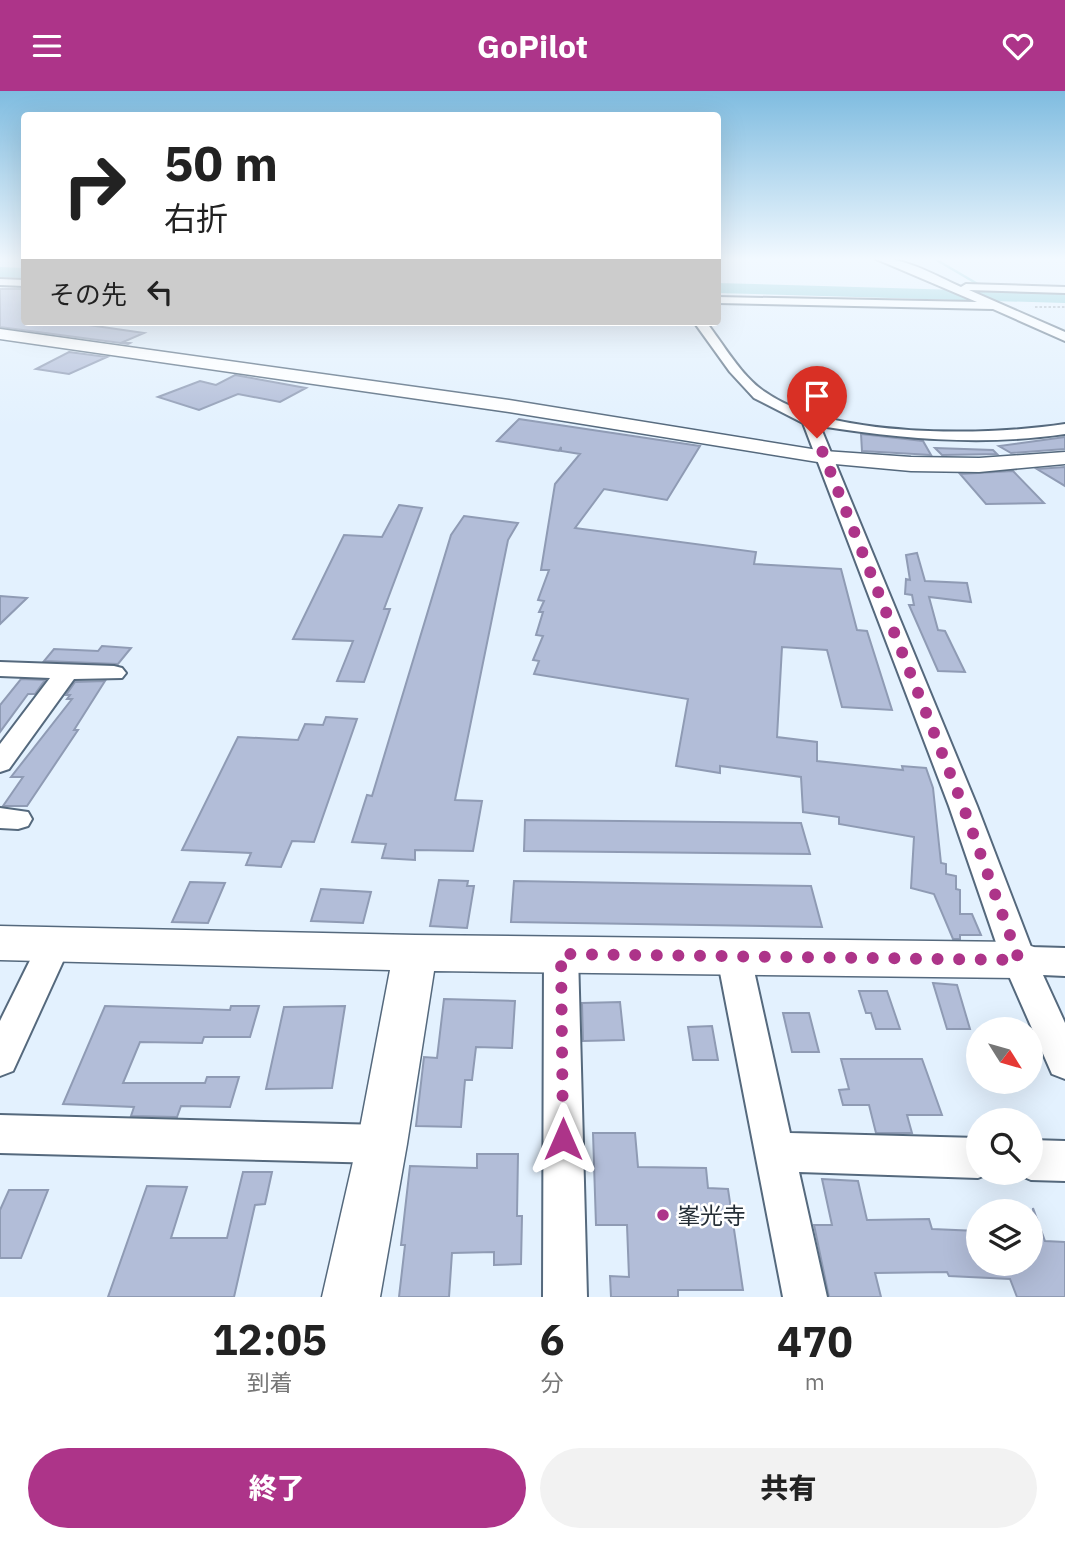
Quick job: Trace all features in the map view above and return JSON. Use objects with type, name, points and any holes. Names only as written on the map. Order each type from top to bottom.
[{"type":"street","points":[[1017,315],[1065,337]]},
{"type":"street","points":[[1040,325],[1065,327]]},
{"type":"street","points":[[703,326],[735,369],[759,395],[810,420],[912,436],[968,439],[1020,437],[1065,429]]},
{"type":"street","points":[[0,334],[509,406],[824,457],[952,465],[1065,458]]},
{"type":"street","points":[[810,420],[963,806],[1019,960],[1065,1062]]},
{"type":"street","points":[[0,669],[114,673]]},
{"type":"street","points":[[0,763],[67,671]]},
{"type":"street","points":[[0,943],[415,953],[1065,962]]},
{"type":"street","points":[[0,1059],[55,944]]},
{"type":"street","points":[[351,1297],[382,1144],[415,953]]},
{"type":"street","points":[[561,954],[565,1297]]},
{"type":"street","points":[[734,957],[805,1297]]},
{"type":"street","points":[[0,1134],[382,1144]]},
{"type":"street","points":[[775,1152],[966,1158]]},
{"type":"street","points":[[1043,1160],[1065,1161]]},
{"type":"building","points":[[0,315],[21,315],[21,326],[96,326],[144,333],[123,342],[130,343],[128,344],[0,327]]},
{"type":"building","points":[[69,352],[107,357],[69,374],[36,369]]},
{"type":"building","points":[[235,375],[306,388],[280,402],[238,394],[199,410],[158,397],[200,381],[216,385]]},
{"type":"building","points":[[519,419],[700,446],[667,500],[604,489],[575,528],[756,552],[754,564],[841,569],[857,630],[867,631],[892,710],[842,707],[827,650],[782,647],[777,737],[817,742],[817,761],[903,770],[902,766],[926,768],[933,788],[941,863],[946,864],[946,874],[956,876],[956,889],[960,890],[960,914],[972,914],[981,935],[960,935],[960,939],[953,939],[934,894],[911,888],[914,837],[839,824],[839,817],[803,812],[801,777],[720,766],[720,773],[676,766],[688,699],[534,674],[539,661],[533,660],[543,636],[536,635],[543,612],[539,612],[544,601],[538,600],[549,570],[541,570],[555,484],[580,454],[561,451],[561,447],[559,451],[497,441]]},
{"type":"building","points":[[861,434],[923,441],[931,455],[862,451]]},
{"type":"building","points":[[1065,437],[1065,449],[1011,453],[999,446]]},
{"type":"building","points":[[935,448],[993,450],[997,454],[942,455]]},
{"type":"building","points":[[1065,467],[1065,486],[1037,469]]},
{"type":"building","points":[[1013,471],[1044,503],[986,504],[960,474]]},
{"type":"building","points":[[399,505],[422,508],[384,609],[390,609],[364,682],[337,681],[353,641],[293,639],[344,535],[382,537]]},
{"type":"building","points":[[464,516],[518,523],[508,540],[455,800],[482,801],[473,851],[415,850],[415,860],[382,858],[386,844],[352,842],[367,795],[372,796],[451,535]]},
{"type":"building","points":[[917,553],[925,581],[967,583],[971,602],[929,597],[938,630],[945,631],[965,672],[938,671],[909,605],[914,605],[912,595],[905,594],[906,579],[910,580],[906,555]]},
{"type":"building","points":[[0,596],[27,598],[0,624]]},
{"type":"building","points":[[102,646],[131,648],[118,664],[44,661],[54,649],[98,651]]},
{"type":"building","points":[[21,679],[45,680],[35,694],[28,694],[0,732],[0,705]]},
{"type":"building","points":[[105,681],[74,730],[78,730],[27,806],[3,806],[23,777],[11,777],[72,699],[67,699],[70,695],[66,695],[75,682]]},
{"type":"building","points":[[326,717],[357,719],[314,842],[292,841],[281,867],[246,865],[251,853],[182,850],[238,737],[298,740],[305,724],[323,725]]},
{"type":"building","points":[[525,820],[801,823],[810,854],[524,851]]},
{"type":"building","points":[[439,880],[468,881],[467,886],[474,886],[467,928],[430,926]]},
{"type":"building","points":[[514,881],[811,886],[822,927],[511,922]]},
{"type":"building","points":[[190,882],[225,883],[208,923],[172,922]]},
{"type":"building","points":[[321,889],[371,892],[363,923],[311,921]]},
{"type":"building","points":[[933,983],[957,985],[966,1017],[966,1029],[947,1029]]},
{"type":"building","points":[[859,991],[887,991],[900,1029],[876,1029],[871,1013],[866,1013]]},
{"type":"building","points":[[444,999],[515,1001],[512,1048],[476,1047],[472,1080],[465,1080],[461,1127],[416,1126],[424,1057],[437,1058]]},
{"type":"building","points":[[620,1002],[624,1040],[583,1041],[582,1003]]},
{"type":"building","points":[[105,1006],[230,1010],[231,1006],[259,1006],[250,1037],[204,1037],[202,1043],[140,1042],[123,1083],[205,1083],[207,1077],[239,1077],[230,1107],[181,1106],[177,1117],[131,1116],[134,1107],[63,1104]]},
{"type":"building","points":[[345,1006],[332,1088],[266,1089],[284,1007]]},
{"type":"building","points":[[783,1013],[809,1013],[819,1052],[792,1052]]},
{"type":"building","points":[[712,1026],[718,1060],[693,1060],[688,1027]]},
{"type":"building","points":[[841,1059],[922,1059],[942,1115],[907,1115],[912,1133],[876,1133],[869,1105],[843,1105],[839,1090],[849,1089]]},
{"type":"building","points":[[593,1133],[635,1133],[638,1167],[706,1168],[708,1188],[728,1189],[743,1290],[678,1290],[678,1297],[611,1297],[610,1276],[629,1277],[627,1225],[596,1225]]},
{"type":"building","points":[[477,1154],[518,1154],[517,1216],[522,1216],[521,1264],[494,1265],[494,1252],[452,1253],[449,1297],[399,1297],[405,1245],[401,1245],[410,1166],[477,1168]]},
{"type":"building","points":[[243,1172],[272,1172],[265,1204],[255,1205],[234,1297],[108,1297],[147,1186],[187,1187],[171,1238],[227,1238]]},
{"type":"building","points":[[822,1179],[858,1181],[867,1220],[929,1219],[932,1229],[966,1230],[966,1276],[1043,1276],[1043,1236],[1045,1241],[1065,1242],[1065,1297],[1017,1297],[1010,1279],[949,1276],[947,1272],[875,1273],[881,1297],[829,1297],[814,1225],[832,1225]]},
{"type":"building","points":[[9,1190],[48,1190],[21,1258],[0,1258],[0,1210]]},
{"type":"place","name":"峯光寺","points":[[663,1215]]},
{"type":"route","points":[[563,1139],[561,954],[1019,960],[963,806],[817,438]]}]
